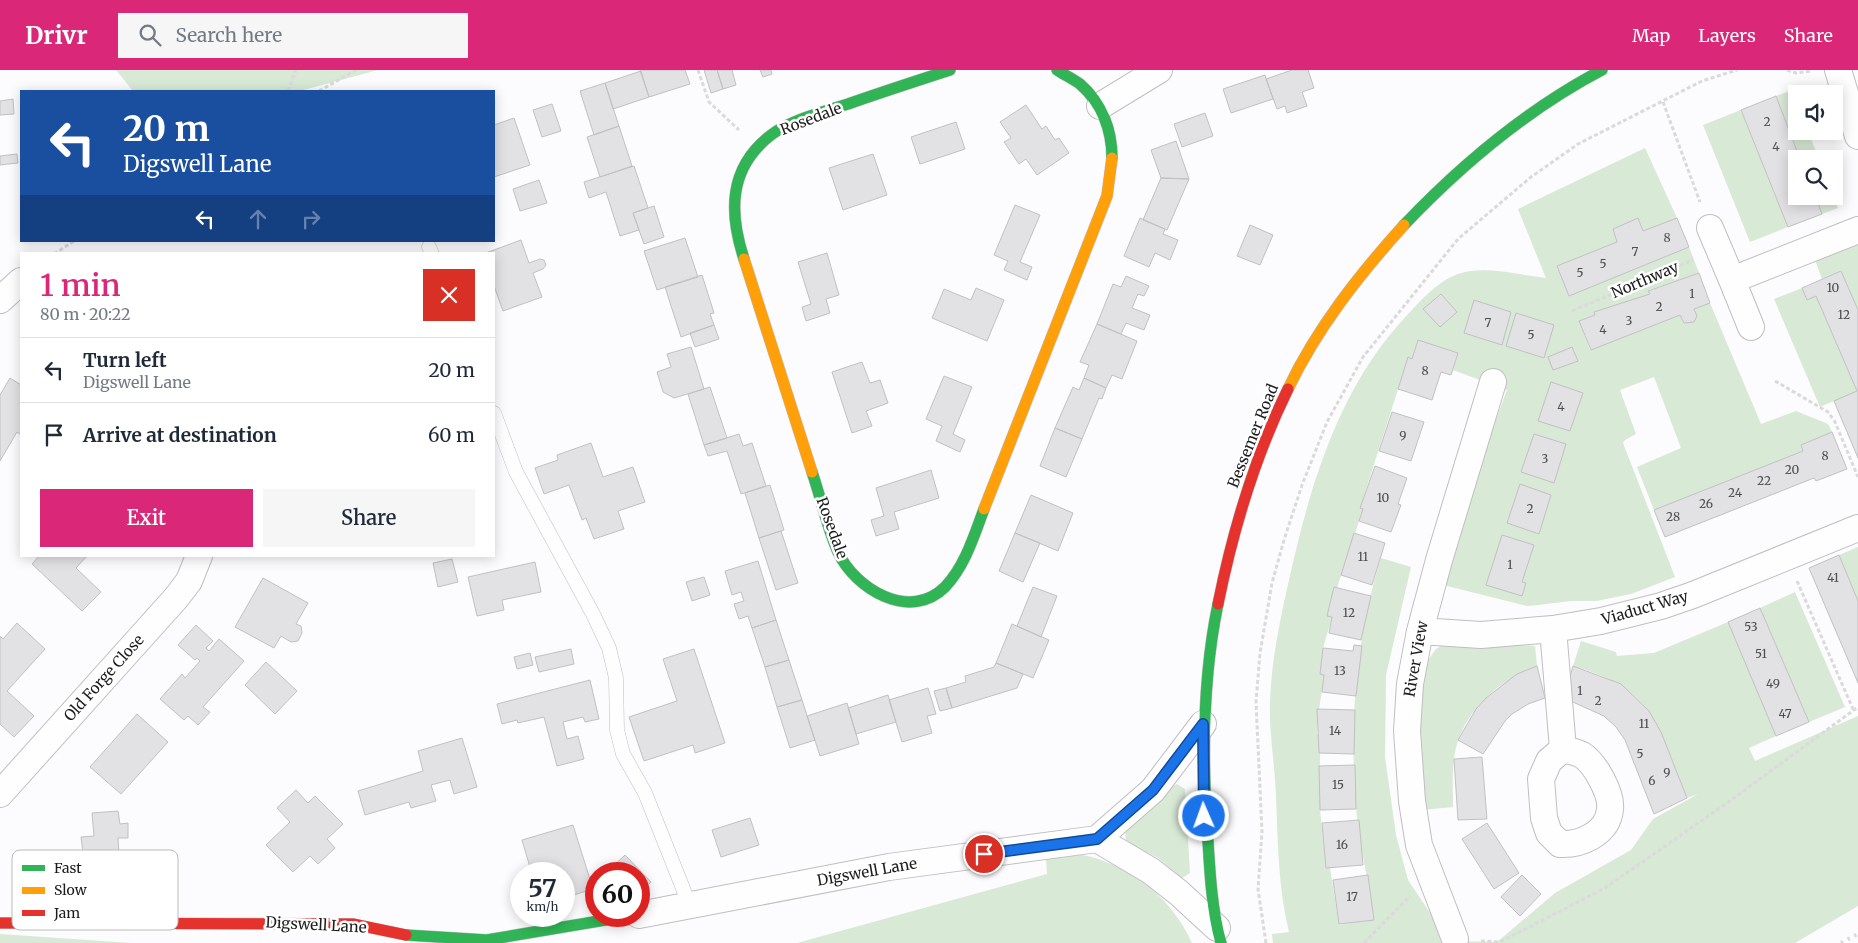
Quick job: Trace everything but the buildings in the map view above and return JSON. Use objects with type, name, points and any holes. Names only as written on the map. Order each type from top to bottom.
[{"type":"street","name":"Rosedale","points":[[950,70],[808,117],[771,135],[756,149],[738,179],[734,196],[735,232],[838,552],[847,569],[861,584],[878,596],[899,601],[919,600],[937,593],[952,578],[964,560],[1107,196],[1113,161],[1111,135],[1100,106],[1082,85],[1057,70]]},
{"type":"street","points":[[1100,106],[1160,70]]},
{"type":"street","name":"Bessemer Road","points":[[1219,935],[1204,830],[1203,724],[1209,650],[1229,545],[1255,463],[1284,396],[1319,334],[1370,263],[1431,195],[1481,150],[1532,112],[1602,70]]},
{"type":"street","points":[[1838,70],[1858,136]]},
{"type":"street","points":[[1732,280],[1858,230]]},
{"type":"street","points":[[1714,238],[1752,327]]},
{"type":"street","points":[[0,300],[20,282]]},
{"type":"street","name":"River View","points":[[1455,939],[1419,845],[1412,801],[1407,731],[1410,684],[1420,632],[1439,560],[1493,382]]},
{"type":"street","name":"Viaduct Way","points":[[1420,632],[1481,635],[1553,629],[1601,621],[1660,606],[1858,528]]},
{"type":"street","name":"Old Forge Close","points":[[0,794],[176,598],[189,581],[198,557]]},
{"type":"street","points":[[1553,629],[1564,749]]},
{"type":"street","points":[[1203,724],[1153,790],[1097,839],[1151,871],[1180,892],[1219,935]]},
{"type":"street","name":"Digswell Lane","points":[[650,913],[889,867],[1097,839]]},
{"type":"street","name":"Digswell Lane","points":[[178,924],[249,922],[353,924],[416,937],[487,940],[585,923]]},
{"type":"lane","points":[[495,416],[516,472],[593,614],[609,648],[616,678],[617,730],[623,754],[645,792],[690,906]]},
{"type":"path","points":[[288,90],[296,70]]},
{"type":"path","points":[[321,90],[356,70]]},
{"type":"path","points":[[698,70],[709,102],[756,149]]},
{"type":"path","points":[[1266,943],[1258,889],[1262,832],[1256,702],[1260,653],[1272,583],[1284,540],[1302,485],[1327,422],[1363,357],[1458,239],[1531,177],[1578,144],[1702,81],[1737,70]]},
{"type":"path","points":[[1787,70],[1796,73],[1808,72]]},
{"type":"path","points":[[1663,102],[1714,238]]},
{"type":"path","name":"Northway","points":[[1572,311],[1714,238]]},
{"type":"path","points":[[57,252],[72,242]]},
{"type":"path","points":[[1775,381],[1828,412],[1835,422],[1858,477]]},
{"type":"path","points":[[1787,557],[1853,709]]},
{"type":"path","points":[[1455,939],[1500,942],[1605,888],[1728,803],[1858,707]]},
{"type":"path","points":[[1364,943],[1430,876]]},
{"type":"green space","points":[[116,70],[378,70],[304,90],[132,90]]},
{"type":"green space","points":[[1788,92],[1788,128],[1776,96]]},
{"type":"green space","points":[[1741,110],[1788,227],[1750,242],[1703,125]]},
{"type":"green space","points":[[1793,140],[1812,140],[1815,150],[1797,150]]},
{"type":"green space","points":[[1645,148],[1677,218],[1643,231],[1638,219],[1613,229],[1617,242],[1557,266],[1569,296],[1689,247],[1699,273],[1649,290],[1650,294],[1594,312],[1595,315],[1579,321],[1590,350],[1680,315],[1684,323],[1694,322],[1697,316],[1694,309],[1710,303],[1761,424],[1796,411],[1828,424],[1832,432],[1801,445],[1803,451],[1654,510],[1637,467],[1681,448],[1654,377],[1620,390],[1636,434],[1623,443],[1675,577],[1631,594],[1596,601],[1571,601],[1527,606],[1443,585],[1482,457],[1507,390],[1453,370],[1458,353],[1418,340],[1412,359],[1408,358],[1360,508],[1363,509],[1337,588],[1334,588],[1327,616],[1332,617],[1323,648],[1320,674],[1324,675],[1317,734],[1320,735],[1320,810],[1326,868],[1330,868],[1339,925],[1374,919],[1357,821],[1353,744],[1356,681],[1360,649],[1372,588],[1381,558],[1411,567],[1386,675],[1385,757],[1396,835],[1408,880],[1449,941],[1497,942],[1555,893],[1631,850],[1653,819],[1698,794],[1687,798],[1660,731],[1650,714],[1637,699],[1621,686],[1600,675],[1573,666],[1581,641],[1616,652],[1617,656],[1654,653],[1728,622],[1776,736],[1749,748],[1755,761],[1858,716],[1858,906],[1795,943],[1273,943],[1272,934],[1289,932],[1281,881],[1270,726],[1274,657],[1279,626],[1306,512],[1328,444],[1342,411],[1378,350],[1426,295],[1441,283],[1458,274],[1479,270],[1546,278],[1518,209]]},
{"type":"green space","points":[[1818,205],[1837,205],[1838,208],[1822,214]]},
{"type":"green space","points":[[1858,240],[1858,310],[1841,271],[1822,279],[1814,257]]},
{"type":"green space","points":[[1802,288],[1807,300],[1816,296],[1857,391],[1820,407],[1774,299]]},
{"type":"green space","points":[[1858,547],[1858,601],[1839,555]]},
{"type":"green space","points":[[1795,592],[1845,707],[1809,722],[1760,608]]},
{"type":"green space","points":[[1449,641],[1535,646],[1537,666],[1512,678],[1489,695],[1479,705],[1463,728],[1454,757],[1453,807],[1422,810],[1417,766],[1421,670],[1436,649]]},
{"type":"green space","points":[[1177,784],[1185,789],[1190,873],[1182,878],[1158,858],[1126,842],[1125,830],[1150,811]]},
{"type":"green space","points":[[1070,853],[1108,863],[1126,871],[1143,882],[1171,909],[1183,925],[1192,943],[797,943],[1047,874],[1046,858]]},
{"type":"green space","points":[[0,934],[131,943],[0,943]]},
{"type":"railway","points":[[1841,943],[1858,934]]},
{"type":"traffic: fast","points":[[744,259],[736,225],[736,192],[747,162],[757,148],[771,135],[798,120],[950,70]]},
{"type":"traffic: fast","points":[[1057,70],[1088,91],[1100,108],[1108,127],[1112,158]]},
{"type":"traffic: fast","points":[[1404,225],[1449,180],[1497,139],[1547,102],[1602,70]]},
{"type":"traffic: fast","points":[[812,472],[834,543],[846,566],[870,589],[900,601],[916,602],[931,597],[945,587],[958,570],[973,540],[984,509]]},
{"type":"traffic: fast","points":[[1218,604],[1206,692],[1204,752],[1206,812],[1213,905],[1221,943]]},
{"type":"traffic: fast","points":[[406,935],[487,940],[585,923]]},
{"type":"traffic: slow","points":[[984,509],[1107,196],[1112,158]]},
{"type":"traffic: slow","points":[[1288,389],[1299,366],[1340,303],[1404,225]]},
{"type":"traffic: slow","points":[[744,259],[812,472]]},
{"type":"traffic: jam","points":[[1218,604],[1230,549],[1246,495],[1265,441],[1288,389]]},
{"type":"traffic: jam","points":[[0,923],[12,923]]},
{"type":"traffic: jam","points":[[178,924],[353,924],[406,935]]},
{"type":"route","points":[[984,854],[1097,839],[1153,790],[1203,724],[1204,816]]}]
